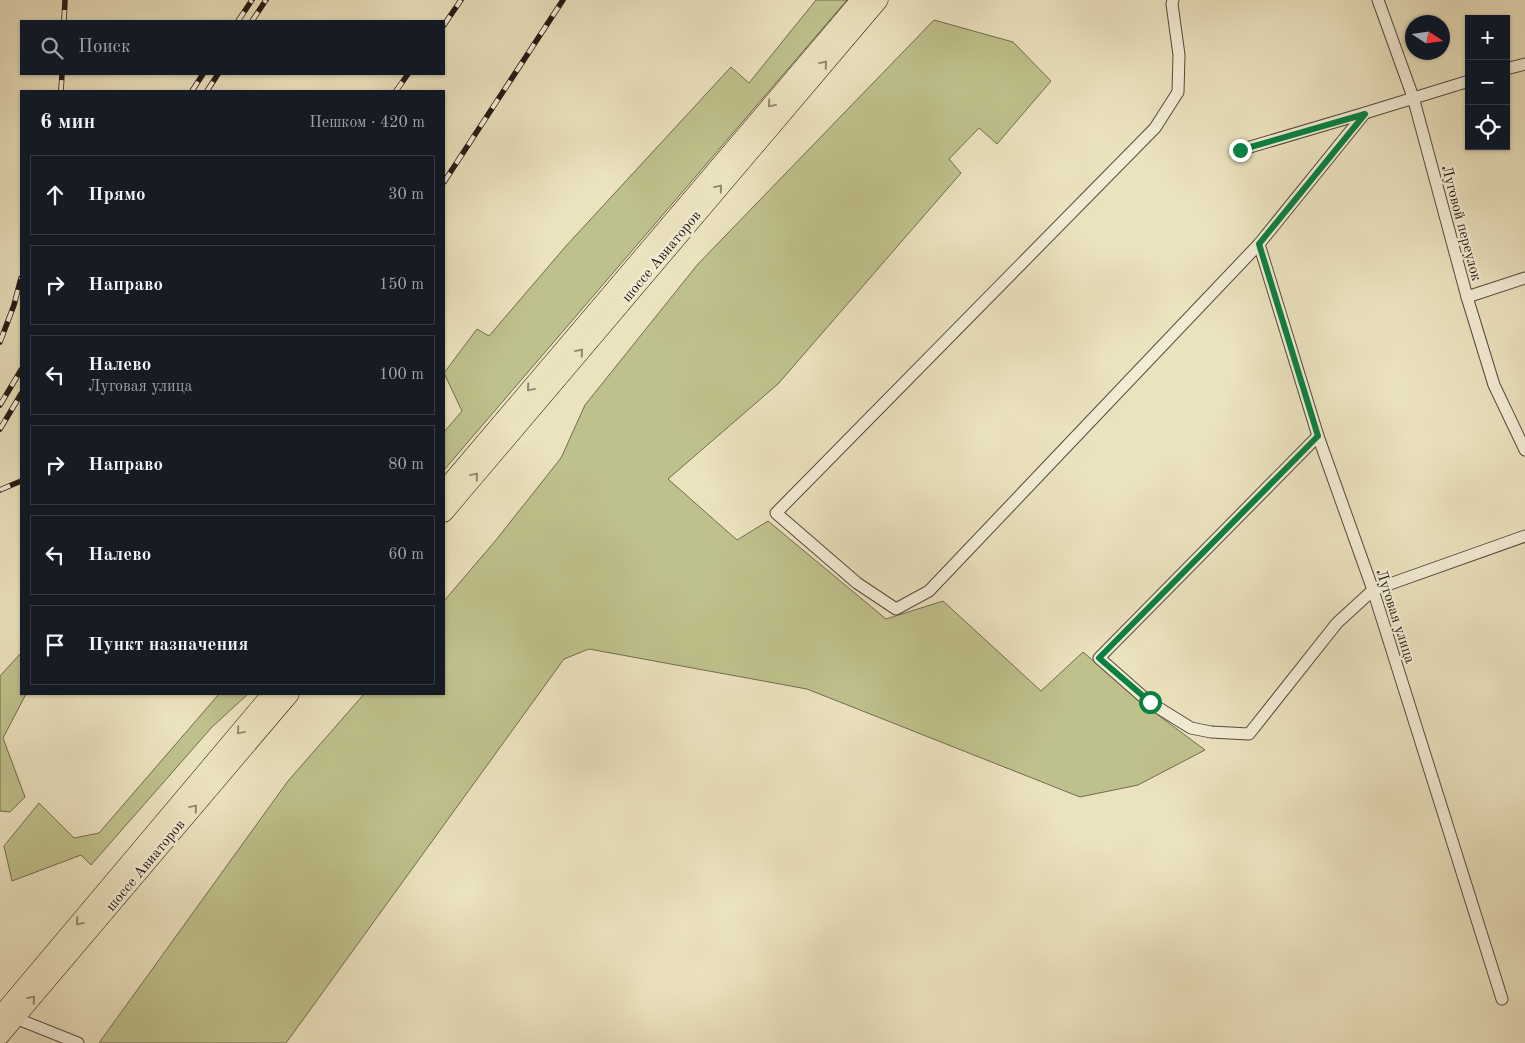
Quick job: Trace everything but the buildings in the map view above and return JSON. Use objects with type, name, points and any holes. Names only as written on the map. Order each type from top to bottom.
[{"type":"main road","name":"шоссе Авиаторов","points":[[445,489],[860,0]]},
{"type":"main road","name":"шоссе Авиаторов","points":[[445,512],[879,0]]},
{"type":"main road","name":"шоссе Авиаторов","points":[[0,1036],[8,1017],[270,695]]},
{"type":"main road","name":"шоссе Авиаторов","points":[[8,1017],[289,695]]},
{"type":"street","points":[[1173,0],[1179,55],[1178,92],[1155,128],[776,513],[857,583],[896,609],[929,591],[1259,244],[1365,114]]},
{"type":"street","name":"Луговой переулок","points":[[1378,0],[1413,97],[1467,297],[1494,385],[1525,450]]},
{"type":"street","points":[[1510,68],[1525,64]]},
{"type":"street","points":[[1240,150],[1365,114],[1413,97],[1465,82]]},
{"type":"street","name":"Луговая улица","points":[[1259,244],[1318,436],[1373,590],[1502,999]]},
{"type":"street","points":[[1467,297],[1525,278]]},
{"type":"street","points":[[1318,436],[1099,658],[1150,702],[1191,728],[1211,732],[1250,734],[1337,623],[1373,590],[1525,536]]},
{"type":"street","points":[[8,1017],[78,1043]]},
{"type":"green space","points":[[816,0],[847,0],[445,469],[445,431],[462,411],[445,372],[477,329],[489,336],[566,246],[731,67],[749,83]]},
{"type":"green space","points":[[934,20],[1013,42],[1051,81],[997,144],[979,128],[949,159],[961,173],[778,384],[668,479],[737,540],[768,521],[886,619],[943,601],[1041,691],[1083,652],[1146,706],[1205,750],[1138,785],[1080,797],[807,689],[589,649],[564,659],[286,1043],[99,1043],[288,781],[363,695],[445,695],[445,600],[496,540],[561,458],[585,405],[698,264]]},
{"type":"green space","points":[[20,654],[20,695],[25,695],[3,738],[25,797],[10,812],[0,811],[0,676]]},
{"type":"green space","points":[[218,695],[247,695],[212,727],[91,865],[81,855],[12,881],[4,846],[39,803],[74,838],[99,833]]},
{"type":"railway","points":[[64,20],[65,0]]},
{"type":"railway","points":[[239,20],[252,0]]},
{"type":"railway","points":[[253,20],[266,0]]},
{"type":"railway","points":[[445,24],[461,0]]},
{"type":"railway","points":[[445,180],[563,0]]},
{"type":"railway","points":[[61,90],[62,75]]},
{"type":"railway","points":[[193,90],[202,75]]},
{"type":"railway","points":[[208,90],[217,75]]},
{"type":"railway","points":[[397,90],[407,75]]},
{"type":"railway","points":[[0,342],[14,305],[20,282]]},
{"type":"railway","points":[[0,405],[20,372]]},
{"type":"railway","points":[[0,429],[20,396]]},
{"type":"railway","points":[[0,490],[20,481]]},
{"type":"route","points":[[1150,702],[1099,658],[1318,436],[1259,244],[1365,114],[1240,150]]}]
